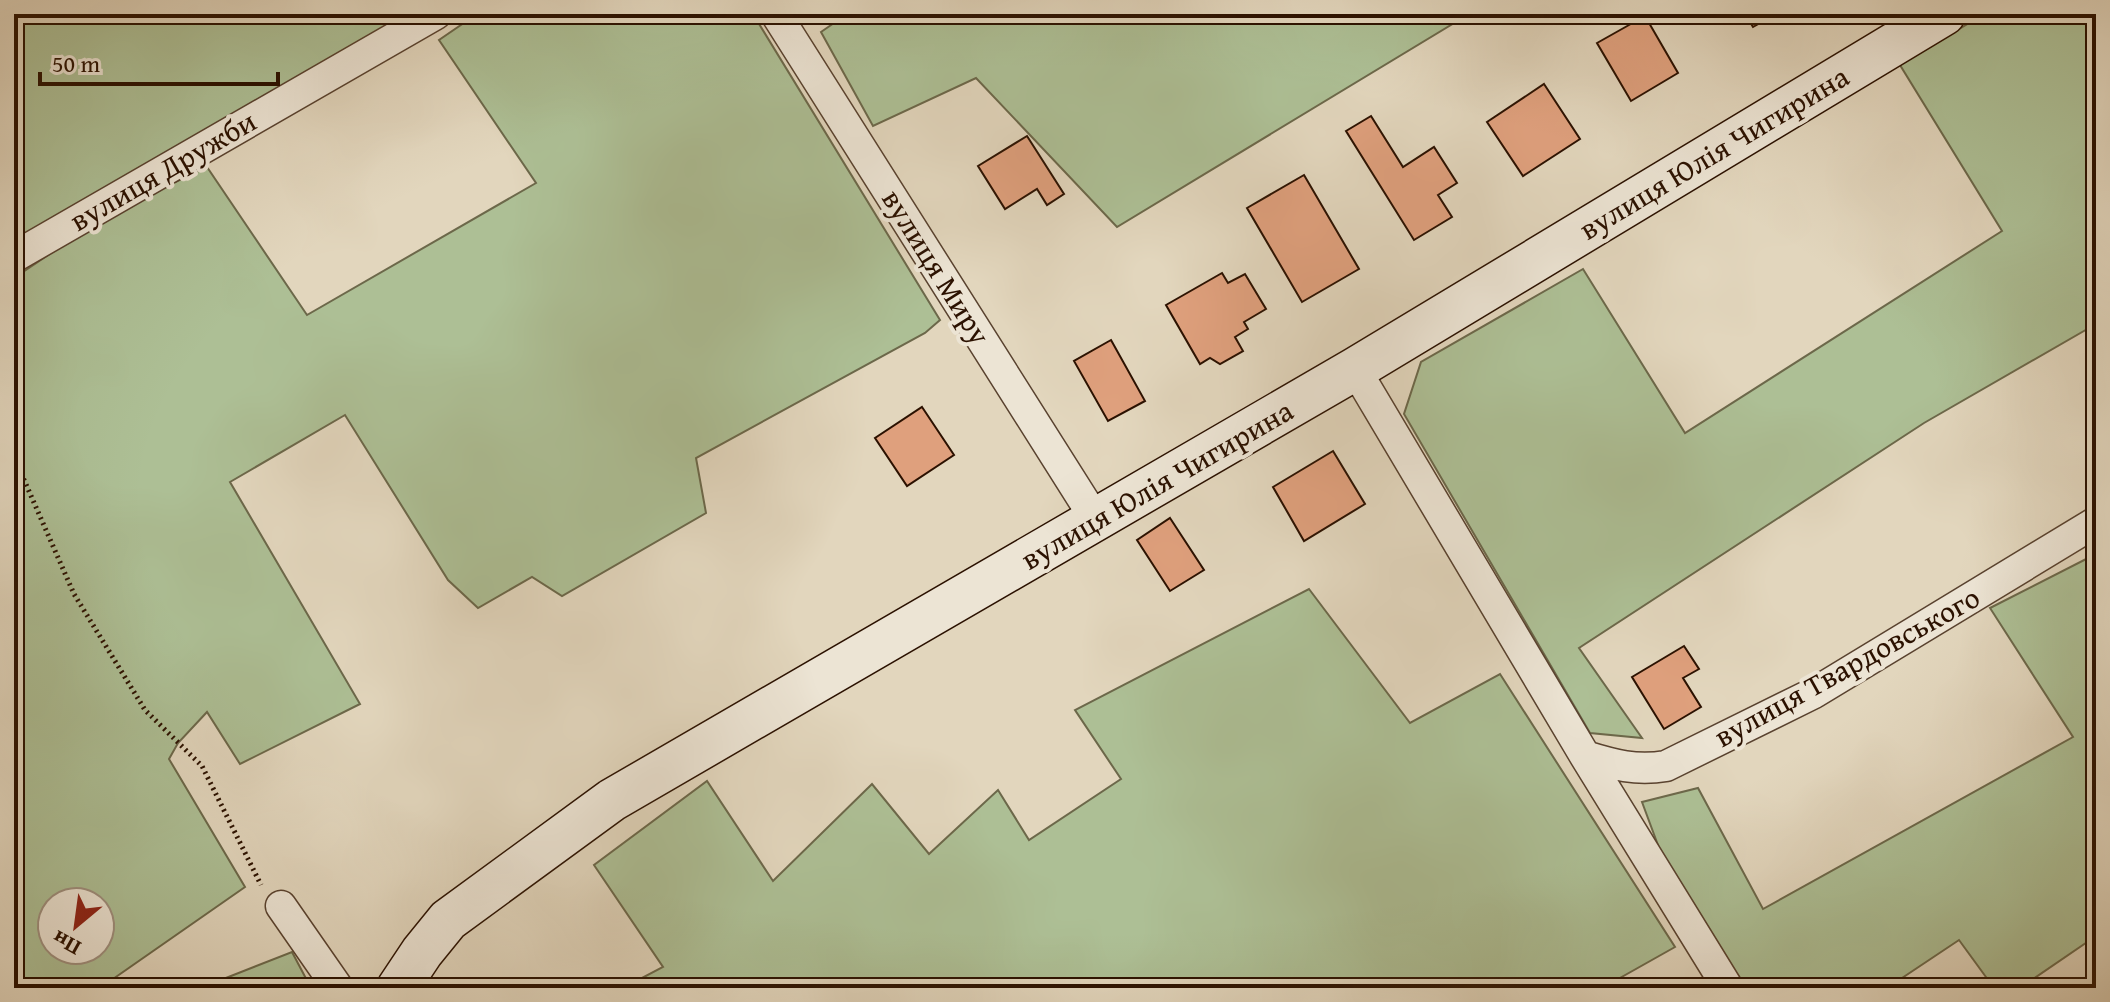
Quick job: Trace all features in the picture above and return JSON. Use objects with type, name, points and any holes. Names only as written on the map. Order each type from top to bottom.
[{"type":"street","name":"вулиця Дружби","points":[[14,257],[436,14]]},
{"type":"street","name":"вулиця Миру","points":[[776,14],[1096,520]]},
{"type":"street","name":"вулиця Юлія Чигирина","points":[[398,988],[448,920],[612,800],[1355,369],[1944,14]]},
{"type":"street","points":[[1355,369],[1585,756],[1728,988]]},
{"type":"street","name":"вулиця Твардовського","points":[[1585,756],[1619,767],[1642,770],[1666,766],[1814,693],[2096,522]]},
{"type":"street","points":[[281,906],[338,988]]},
{"type":"path","points":[[14,457],[74,594],[145,710],[202,766],[264,889],[281,906]]},
{"type":"green space","points":[[14,14],[436,14],[14,257]]},
{"type":"green space","points":[[477,14],[753,14],[940,320],[925,333],[696,458],[706,513],[562,596],[532,577],[478,608],[448,580],[345,415],[230,482],[360,704],[240,764],[207,712],[178,743],[169,759],[245,887],[100,988],[14,988],[14,278],[112,212],[207,167],[307,315],[536,183],[439,40]]},
{"type":"green space","points":[[847,14],[1469,14],[1117,227],[976,78],[873,126],[821,32]]},
{"type":"green space","points":[[1984,14],[2096,14],[2096,324],[1924,423],[1579,648],[1642,738],[1590,733],[1404,414],[1421,362],[1583,269],[1685,433],[2002,231],[1900,65]]},
{"type":"green space","points":[[2096,554],[2096,936],[2020,988],[1994,988],[1959,940],[1887,988],[1744,988],[1665,864],[1642,802],[1698,788],[1763,909],[2073,737],[1990,608]]},
{"type":"green space","points":[[1309,589],[1410,723],[1500,674],[1675,947],[1602,988],[623,988],[663,967],[594,865],[707,781],[773,881],[872,784],[929,854],[998,790],[1029,840],[1121,779],[1075,710]]},
{"type":"green space","points":[[292,952],[311,988],[203,987]]},
{"type":"building","points":[[1745,14],[1776,14],[1753,27]]},
{"type":"building","points":[[1645,16],[1678,73],[1631,101],[1597,43]]},
{"type":"building","points":[[1544,84],[1580,139],[1523,176],[1487,122]]},
{"type":"building","points":[[1371,116],[1403,167],[1434,147],[1457,183],[1438,195],[1452,217],[1414,240],[1346,131]]},
{"type":"building","points":[[1027,136],[1064,194],[1047,205],[1037,189],[1005,209],[978,166]]},
{"type":"building","points":[[1304,175],[1359,269],[1302,302],[1247,208]]},
{"type":"building","points":[[1222,273],[1228,283],[1245,274],[1266,309],[1244,322],[1248,329],[1235,337],[1243,351],[1220,364],[1210,358],[1200,364],[1166,305]]},
{"type":"building","points":[[1111,340],[1145,401],[1108,421],[1074,361]]},
{"type":"building","points":[[922,407],[954,455],[907,486],[875,438]]},
{"type":"building","points":[[1333,451],[1365,504],[1304,541],[1273,487]]},
{"type":"building","points":[[1170,518],[1204,570],[1170,591],[1137,540]]},
{"type":"building","points":[[1684,646],[1699,669],[1683,678],[1701,707],[1664,729],[1632,677]]}]
